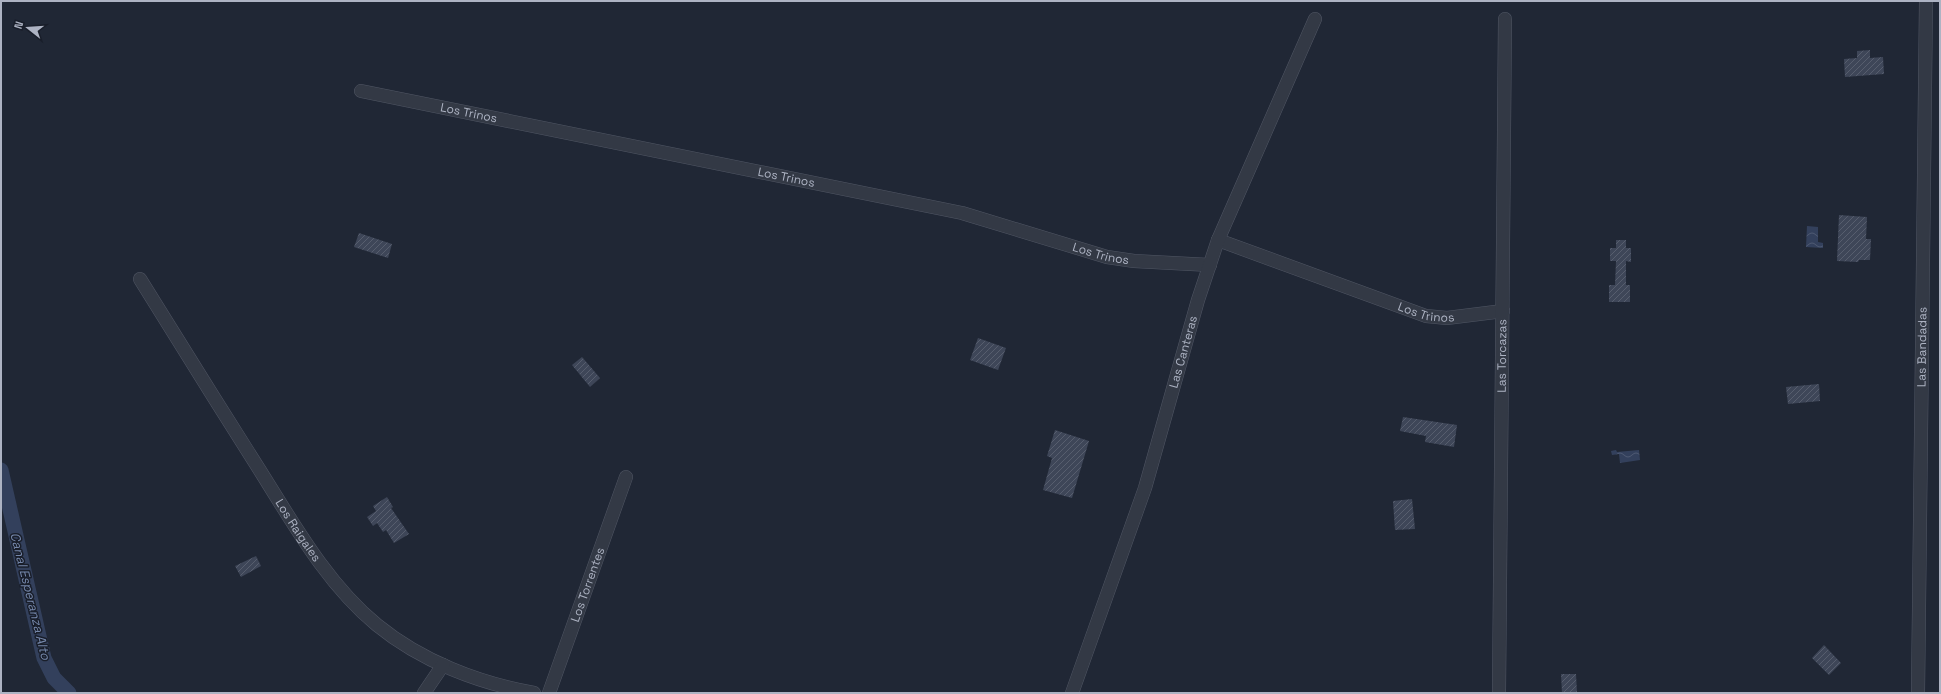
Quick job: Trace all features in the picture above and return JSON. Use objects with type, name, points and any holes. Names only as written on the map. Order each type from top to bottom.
[{"type":"street","name":"Las Bandadas","points":[[1918,693],[1926,1]]},
{"type":"street","name":"Las Canteras","points":[[1072,693],[1146,488],[1198,300],[1218,240],[1315,19]]},
{"type":"street","name":"Las Torcazas","points":[[1499,693],[1506,19]]},
{"type":"street","name":"Los Trinos","points":[[361,91],[962,213],[1003,224],[1107,257],[1134,261],[1210,265]]},
{"type":"street","name":"Los Trinos","points":[[1218,240],[1426,316],[1447,318],[1503,311]]},
{"type":"street","name":"Los Raigales","points":[[140,279],[296,527],[330,574],[362,612],[376,625],[402,643],[443,665],[493,684],[534,693]]},
{"type":"street","name":"Los Torrentes","points":[[549,693],[626,477]]},
{"type":"street","points":[[424,693],[443,665]]},
{"type":"water","points":[[1807,226],[1818,227],[1818,242],[1823,243],[1823,248],[1806,247]]},
{"type":"water","points":[[1616,450],[1617,452],[1639,450],[1640,460],[1620,463],[1619,454],[1612,455],[1611,451]]},
{"type":"building","points":[[1870,50],[1870,58],[1883,57],[1884,74],[1845,77],[1844,59],[1857,58],[1857,51]]},
{"type":"building","points":[[1839,215],[1867,217],[1866,239],[1871,239],[1870,260],[1859,260],[1858,262],[1837,261]]},
{"type":"building","points":[[359,233],[392,244],[388,258],[354,247]]},
{"type":"building","points":[[1616,240],[1626,240],[1626,248],[1631,248],[1631,262],[1626,261],[1626,285],[1630,285],[1630,302],[1609,302],[1609,285],[1615,285],[1616,261],[1610,261],[1610,248],[1616,248]]},
{"type":"building","points":[[978,338],[1006,348],[998,370],[970,360]]},
{"type":"building","points":[[582,357],[600,378],[590,387],[572,365]]},
{"type":"building","points":[[1819,384],[1820,401],[1788,404],[1786,387]]},
{"type":"building","points":[[1403,417],[1457,425],[1454,447],[1425,442],[1426,436],[1400,431]]},
{"type":"building","points":[[1055,430],[1089,441],[1072,498],[1043,490],[1052,458],[1047,456]]},
{"type":"building","points":[[387,497],[393,507],[391,508],[409,534],[394,543],[386,530],[383,532],[377,523],[373,526],[367,517],[376,511],[373,506]]},
{"type":"building","points":[[1412,499],[1415,529],[1395,530],[1393,501]]},
{"type":"building","points":[[256,556],[261,566],[241,577],[235,566]]},
{"type":"building","points":[[1824,645],[1841,663],[1829,675],[1812,658]]},
{"type":"building","points":[[1561,674],[1576,674],[1577,693],[1562,693]]},
{"type":"waterway","name":"Canal Esperanza Alto","points":[[1,470],[44,658],[54,678],[69,693]]}]
